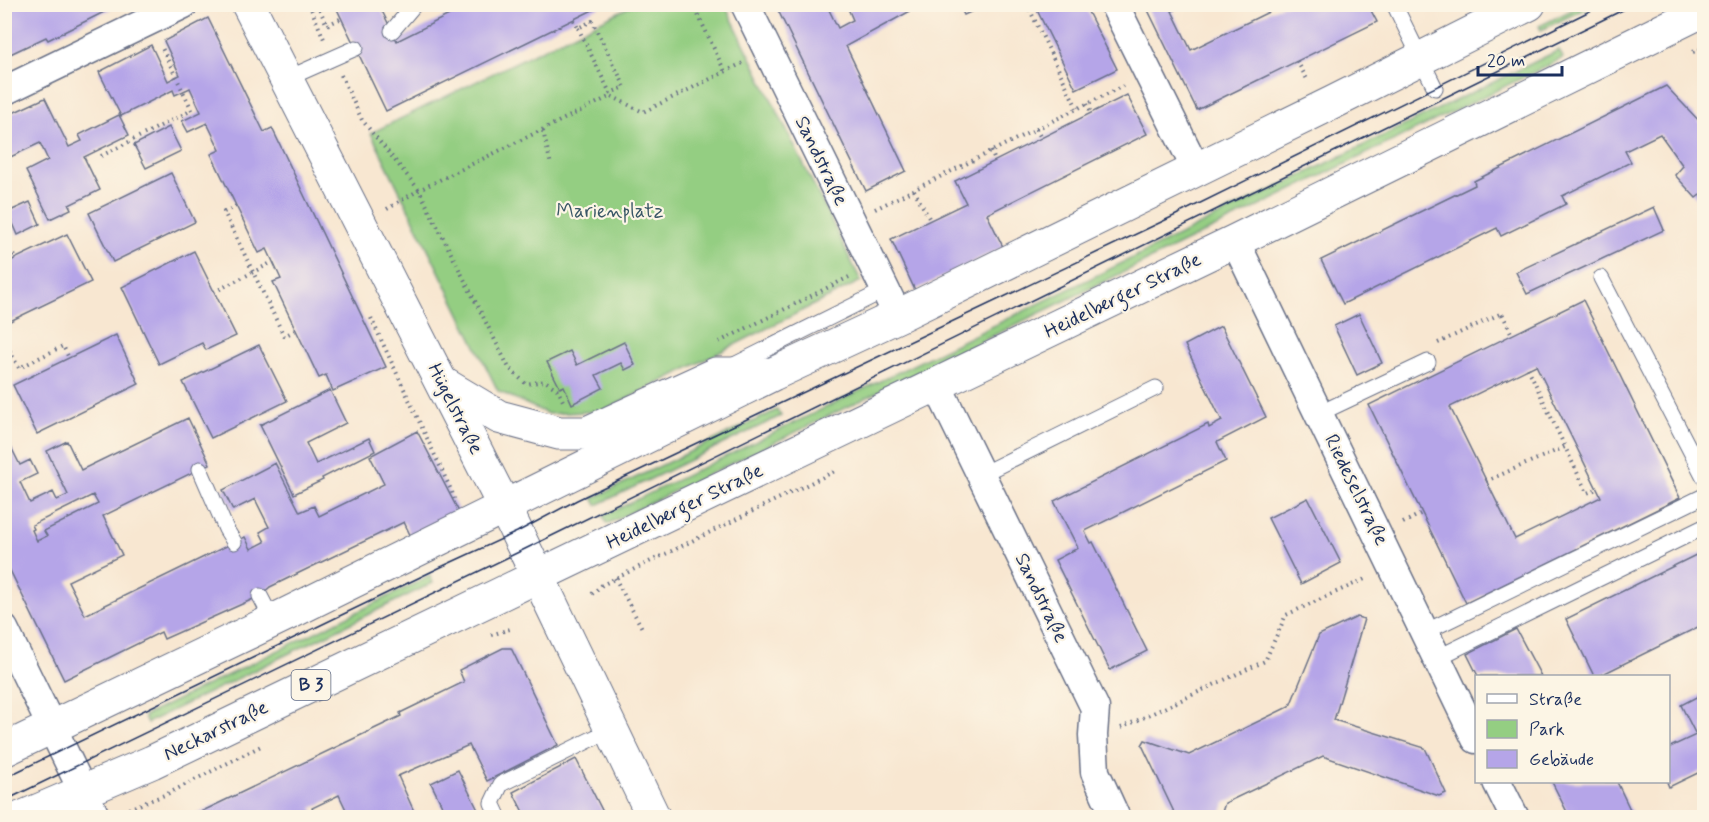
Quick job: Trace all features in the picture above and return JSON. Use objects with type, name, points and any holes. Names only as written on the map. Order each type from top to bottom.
[{"type":"main road","name":"Hügelstraße","points":[[248,4],[504,506],[654,818]]},
{"type":"main road","points":[[4,750],[53,728],[266,609],[504,506],[773,374],[891,303],[1196,169],[1428,73],[1529,4]]},
{"type":"main road","name":"Heidelberger Straße","points":[[538,576],[1235,242],[1702,13]]},
{"type":"main road","points":[[442,383],[499,417],[559,433],[588,433],[717,358],[773,374]]},
{"type":"main road","name":"Neckarstraße","points":[[21,818],[90,805],[152,762],[538,576]]},
{"type":"street","points":[[4,91],[184,4]]},
{"type":"street","name":"Sandstraße","points":[[745,4],[891,303]]},
{"type":"street","points":[[1114,4],[1196,169]]},
{"type":"street","name":"Riedeselstraße","points":[[1235,242],[1475,737]]},
{"type":"street","name":"Sandstraße","points":[[937,386],[1095,708],[1095,772],[1116,818]]},
{"type":"street","points":[[4,629],[90,805]]},
{"type":"street","points":[[1497,783],[1507,815]]},
{"type":"lane","points":[[392,31],[415,4]]},
{"type":"lane","points":[[1394,4],[1428,73]]},
{"type":"lane","points":[[286,80],[356,48]]},
{"type":"lane","points":[[1600,278],[1704,477]]},
{"type":"lane","points":[[717,358],[891,303]]},
{"type":"lane","points":[[1318,414],[1428,362]]},
{"type":"lane","points":[[980,475],[1156,388]]},
{"type":"lane","points":[[200,469],[224,534]]},
{"type":"lane","points":[[1425,632],[1704,496]]},
{"type":"lane","points":[[1437,658],[1704,527]]},
{"type":"lane","points":[[499,818],[492,803],[501,784],[612,729]]},
{"type":"path","points":[[309,4],[362,120],[419,190],[509,368],[526,384],[545,381],[557,389],[566,409]]},
{"type":"path","points":[[317,4],[327,25],[342,18]]},
{"type":"path","points":[[693,4],[725,72]]},
{"type":"path","points":[[1027,4],[1077,108]]},
{"type":"path","points":[[1269,4],[1272,10]]},
{"type":"path","points":[[574,20],[610,95],[643,112],[768,51]]},
{"type":"path","points":[[101,156],[192,110],[149,21]]},
{"type":"path","points":[[399,204],[419,190],[625,87],[592,21],[578,28]]},
{"type":"path","points":[[1053,60],[1060,57]]},
{"type":"path","points":[[1297,61],[1312,89]]},
{"type":"path","points":[[872,211],[1129,83]]},
{"type":"path","points":[[1087,104],[1091,113]]},
{"type":"path","points":[[1036,129],[1041,138]]},
{"type":"path","points":[[543,130],[551,165]]},
{"type":"path","points":[[991,151],[995,161]]},
{"type":"path","points":[[914,190],[930,220]]},
{"type":"path","points":[[236,206],[224,212],[252,273],[284,336],[296,330]]},
{"type":"path","points":[[4,256],[12,252],[15,259]]},
{"type":"path","points":[[214,292],[273,262]]},
{"type":"path","points":[[717,358],[872,265]]},
{"type":"path","points":[[367,310],[452,492],[457,491]]},
{"type":"path","points":[[4,340],[19,368],[63,346],[69,358]]},
{"type":"path","points":[[1528,368],[1587,493],[1597,489]]},
{"type":"path","points":[[1486,481],[1565,447]]},
{"type":"path","points":[[1094,735],[1125,727],[1265,660],[1287,615],[1393,566]]},
{"type":"path","points":[[615,578],[642,628]]},
{"type":"green space","name":"Marienplatz","points":[[633,5],[725,5],[861,281],[603,411],[548,414],[498,391],[371,133]]},
{"type":"green space","points":[[1582,5],[1593,5],[1541,30],[1539,26]]},
{"type":"green space","points":[[1559,50],[1563,58],[607,524],[603,516]]},
{"type":"green space","points":[[777,410],[781,416],[597,505],[593,498]]},
{"type":"green space","points":[[430,576],[433,583],[147,723],[144,716]]},
{"type":"building","points":[[4,4],[120,4],[48,40],[46,37],[4,57]]},
{"type":"building","points":[[471,4],[605,4],[386,111],[335,5],[379,5],[397,41]]},
{"type":"building","points":[[775,4],[826,4],[838,28],[853,20],[846,4],[923,4],[846,46],[906,171],[866,191]]},
{"type":"building","points":[[1034,4],[1084,4],[1117,69],[1076,89]]},
{"type":"building","points":[[1145,4],[1186,4],[1172,11],[1191,50],[1283,5],[1368,5],[1377,22],[1197,110]]},
{"type":"building","points":[[959,5],[986,5],[964,15]]},
{"type":"building","points":[[208,18],[264,132],[272,128],[386,367],[333,391],[326,375],[319,378],[273,282],[281,279],[267,249],[259,253],[211,154],[220,150],[207,123],[188,132],[182,121],[201,112],[190,88],[175,95],[173,90],[121,116],[99,72],[151,45],[168,81],[180,75],[164,41]]},
{"type":"building","points":[[1666,86],[1704,126],[1704,199],[1700,195],[1696,198],[1675,175],[1683,166],[1660,134],[1625,151],[1631,162],[1562,196],[1566,204],[1501,236],[1497,228],[1343,304],[1321,260],[1475,185],[1474,181]]},
{"type":"building","points":[[1127,95],[1147,134],[987,214],[1003,247],[915,290],[891,239],[966,203],[955,181]]},
{"type":"building","points":[[45,98],[69,147],[82,141],[79,135],[119,115],[129,135],[84,157],[100,190],[69,205],[71,209],[50,219],[26,171],[48,160],[40,143],[4,160],[4,117]]},
{"type":"building","points":[[169,127],[181,151],[146,168],[134,145]]},
{"type":"building","points":[[171,173],[195,222],[113,262],[89,213]]},
{"type":"building","points":[[30,202],[40,224],[18,235],[8,212]]},
{"type":"building","points":[[1654,207],[1664,230],[1527,294],[1516,272]]},
{"type":"building","points":[[67,234],[91,282],[4,324],[4,264]]},
{"type":"building","points":[[194,251],[236,336],[206,350],[202,343],[159,364],[122,287]]},
{"type":"building","points":[[1583,300],[1680,498],[1466,603],[1369,405]],"holes":[[[1536,365],[1601,497],[1515,539],[1450,407]]]},
{"type":"building","points":[[1359,314],[1382,363],[1357,375],[1334,326]]},
{"type":"building","points":[[1221,326],[1266,417],[1217,442],[1226,461],[1085,531],[1091,543],[1093,542],[1147,651],[1110,670],[1055,560],[1078,548],[1054,501],[1208,424],[1209,428],[1222,421],[1185,345]]},
{"type":"building","points":[[116,335],[139,384],[37,434],[13,385]]},
{"type":"building","points":[[624,342],[635,365],[625,370],[621,363],[596,375],[603,388],[572,404],[564,386],[560,388],[547,362],[570,351],[577,365]]},
{"type":"building","points":[[259,345],[287,401],[211,438],[183,382]]},
{"type":"building","points":[[330,390],[346,423],[306,443],[316,464],[369,438],[375,451],[294,494],[260,425]]},
{"type":"building","points":[[188,418],[210,464],[103,516],[122,555],[68,581],[85,615],[245,537],[251,549],[265,542],[260,532],[269,527],[255,499],[233,510],[223,490],[275,463],[300,512],[314,506],[319,516],[384,484],[370,456],[417,431],[460,514],[412,539],[404,522],[270,587],[260,596],[164,639],[161,632],[64,680],[4,558],[4,433],[20,465],[30,460],[37,474],[20,482],[30,503],[53,492],[57,500],[68,495],[47,451],[67,441],[81,470]],"holes":[[[93,495],[98,504],[44,531],[47,536],[37,541],[32,525]]]},
{"type":"building","points":[[1308,498],[1341,563],[1301,584],[1268,518]]},
{"type":"building","points":[[1704,551],[1704,624],[1601,675],[1594,675],[1566,619]]},
{"type":"building","points":[[1357,617],[1364,619],[1334,720],[1425,748],[1446,793],[1439,796],[1323,756],[1225,803],[1220,818],[1172,818],[1174,812],[1142,745],[1145,740],[1189,755],[1290,706],[1319,635]]},
{"type":"building","points":[[1516,629],[1540,675],[1478,675],[1467,654]]},
{"type":"building","points":[[503,648],[511,648],[558,745],[487,781],[469,745],[398,776],[417,818],[350,818],[339,795],[312,808],[316,818],[188,818],[401,716],[400,713],[464,682],[459,670]]},
{"type":"building","points":[[1704,693],[1704,770],[1669,787],[1670,747],[1696,735],[1681,705]]},
{"type":"building","points":[[576,759],[606,818],[526,818],[513,792]]},
{"type":"building","points":[[458,770],[482,818],[448,818],[431,783]]},
{"type":"building","points":[[1552,783],[1617,783],[1634,818],[1570,818]]},
{"type":"tram line","points":[[4,778],[517,532],[577,500],[1176,215],[1604,4]]},
{"type":"tram line","points":[[4,801],[525,549],[1635,4]]}]
